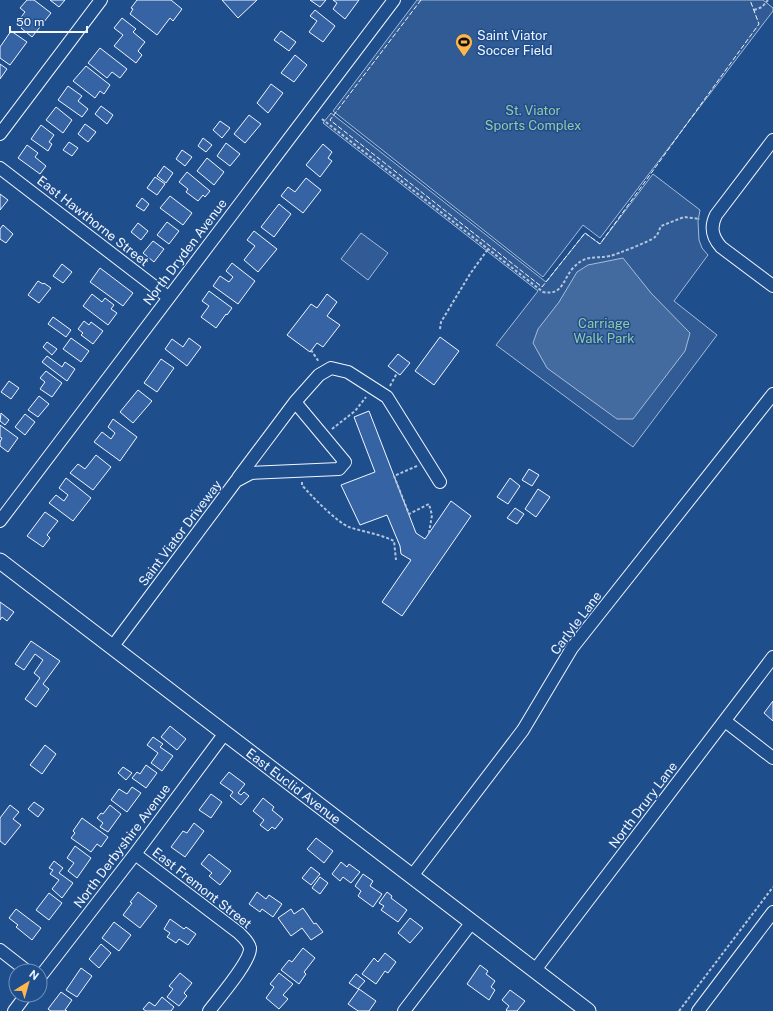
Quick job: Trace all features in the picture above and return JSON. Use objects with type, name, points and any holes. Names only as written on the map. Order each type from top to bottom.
[{"type":"main road","name":"East Euclid Avenue","points":[[0,561],[588,1011]]},
{"type":"street","points":[[0,134],[101,0]]},
{"type":"street","name":"North Dryden Avenue","points":[[0,521],[394,0]]},
{"type":"street","points":[[773,140],[716,215],[713,222],[712,233],[721,247],[773,286]]},
{"type":"street","name":"East Hawthorne Street","points":[[0,168],[168,297]]},
{"type":"street","points":[[236,481],[295,402],[319,375],[332,368],[348,372],[387,397],[440,482]]},
{"type":"street","name":"Carlyle Lane","points":[[412,876],[523,730],[572,648],[773,394]]},
{"type":"street","points":[[295,402],[323,436]]},
{"type":"street","name":"Saint Viator Driveway","points":[[113,646],[236,481],[252,473],[339,469],[345,462],[323,436]]},
{"type":"street","name":"North Drury Lane","points":[[535,970],[773,657]]},
{"type":"street","points":[[724,721],[773,758]]},
{"type":"street","name":"North Derbyshire Avenue","points":[[48,966],[135,854],[225,733]]},
{"type":"street","name":"East Fremont Street","points":[[135,854],[239,933],[250,946],[250,956],[209,1011]]},
{"type":"street","points":[[698,1011],[773,912]]},
{"type":"street","points":[[404,1011],[472,922]]},
{"type":"street","points":[[0,950],[17,963]]},
{"type":"path","points":[[754,10],[762,7],[768,0]]},
{"type":"path","points":[[322,119],[539,290],[546,293],[558,290],[573,268],[589,257],[618,254],[655,237],[661,226],[684,217],[700,219]]},
{"type":"path","points":[[440,329],[440,322],[470,274],[488,249]]},
{"type":"path","points":[[311,350],[325,371]]},
{"type":"path","points":[[390,386],[397,373]]},
{"type":"path","points":[[323,436],[355,411],[373,388]]},
{"type":"path","points":[[427,462],[394,476],[409,514],[429,504],[432,515],[429,533]]},
{"type":"path","points":[[304,471],[302,486],[312,497],[347,526],[394,541],[396,560]]},
{"type":"path","points":[[679,1011],[773,887]]},
{"type":"shaded area","name":"St. Viator Sports Complex","points":[[417,0],[763,0],[773,8],[773,11],[600,238],[583,225],[543,277],[333,111]]},
{"type":"shaded area","name":"Carriage Walk Park","points":[[331,113],[546,282],[585,233],[600,244],[653,174],[700,210],[698,221],[699,240],[702,248],[708,255],[674,301],[717,335],[633,447],[496,345],[538,291],[323,123]]},
{"type":"shaded area","points":[[361,233],[388,253],[368,280],[341,259]]},
{"type":"shaded area","points":[[623,258],[651,293],[690,333],[685,351],[633,419],[617,419],[547,368],[533,343],[538,329],[559,302],[577,272],[588,265]]},
{"type":"building","points":[[27,0],[34,0],[51,13],[32,37],[21,28],[23,25],[18,21],[25,12],[20,8]]},
{"type":"building","points":[[50,0],[65,0],[59,7]]},
{"type":"building","points":[[137,0],[171,0],[182,9],[173,21],[170,18],[157,35],[130,14],[133,9],[131,8]]},
{"type":"building","points":[[222,0],[257,0],[238,18]]},
{"type":"building","points":[[310,0],[326,0],[320,7]]},
{"type":"building","points":[[333,0],[359,0],[345,19],[333,9],[337,3]]},
{"type":"building","points":[[315,10],[335,26],[323,42],[309,32],[317,21],[310,16]]},
{"type":"building","points":[[122,18],[136,29],[133,32],[145,42],[138,51],[142,55],[136,63],[114,46],[123,35],[114,28]]},
{"type":"building","points":[[11,31],[27,42],[10,65],[0,58],[0,47]]},
{"type":"building","points":[[281,31],[296,42],[289,51],[274,40]]},
{"type":"building","points":[[100,48],[127,69],[120,78],[112,72],[107,78],[88,63]]},
{"type":"building","points":[[295,55],[307,65],[294,82],[281,73]]},
{"type":"building","points":[[0,64],[7,69],[0,79]]},
{"type":"building","points":[[86,66],[110,85],[104,94],[100,91],[95,98],[73,81]]},
{"type":"building","points":[[271,84],[283,93],[268,113],[257,103]]},
{"type":"building","points":[[68,86],[82,96],[78,101],[88,109],[82,117],[58,100]]},
{"type":"building","points":[[101,106],[113,115],[107,124],[95,114]]},
{"type":"building","points":[[56,107],[72,120],[63,133],[46,120]]},
{"type":"building","points":[[249,115],[261,124],[245,143],[234,134]]},
{"type":"building","points":[[220,121],[230,128],[222,138],[213,130]]},
{"type":"building","points":[[85,124],[96,132],[88,142],[78,134]]},
{"type":"building","points":[[41,125],[54,135],[49,142],[52,144],[48,151],[31,139]]},
{"type":"building","points":[[203,138],[212,145],[206,152],[198,146]]},
{"type":"building","points":[[69,142],[78,148],[72,156],[63,150]]},
{"type":"building","points":[[226,143],[240,154],[230,166],[217,156]]},
{"type":"building","points":[[323,144],[332,152],[328,158],[332,161],[320,177],[306,165]]},
{"type":"building","points":[[27,145],[38,153],[35,157],[46,166],[40,174],[18,158]]},
{"type":"building","points":[[182,150],[192,157],[185,166],[176,159]]},
{"type":"building","points":[[207,158],[224,172],[214,185],[197,171]]},
{"type":"building","points":[[164,166],[173,173],[166,183],[157,176]]},
{"type":"building","points":[[187,172],[210,191],[205,197],[203,195],[198,201],[186,192],[188,189],[179,182]]},
{"type":"building","points":[[155,177],[165,184],[157,195],[147,188]]},
{"type":"building","points":[[306,178],[321,190],[303,213],[281,196],[288,187],[295,192]]},
{"type":"building","points":[[0,194],[8,200],[0,210]]},
{"type":"building","points":[[170,196],[192,213],[183,225],[160,208]]},
{"type":"building","points":[[142,198],[149,204],[144,211],[136,206]]},
{"type":"building","points":[[279,204],[291,214],[274,237],[261,227]]},
{"type":"building","points":[[167,222],[179,231],[169,244],[157,235]]},
{"type":"building","points":[[138,223],[148,231],[141,240],[131,232]]},
{"type":"building","points":[[3,225],[13,234],[6,243],[0,239],[0,229]]},
{"type":"building","points":[[254,231],[277,249],[258,272],[244,260],[255,246],[247,240]]},
{"type":"building","points":[[153,241],[164,249],[154,262],[143,253]]},
{"type":"building","points":[[232,263],[255,281],[238,304],[213,286],[220,276],[229,282],[233,277],[226,271]]},
{"type":"building","points":[[62,264],[72,272],[63,283],[53,276]]},
{"type":"building","points":[[100,268],[133,293],[123,306],[90,282]]},
{"type":"building","points":[[38,281],[51,288],[39,303],[28,295]]},
{"type":"building","points":[[209,291],[232,308],[216,328],[201,317],[209,306],[202,301]]},
{"type":"building","points":[[92,294],[102,302],[105,298],[114,305],[111,309],[117,313],[108,325],[83,306]]},
{"type":"building","points":[[327,294],[337,302],[327,316],[340,325],[323,347],[317,343],[310,352],[287,335],[311,304],[317,308]]},
{"type":"building","points":[[53,317],[71,330],[66,337],[48,324]]},
{"type":"building","points":[[84,321],[89,325],[91,322],[103,331],[93,344],[81,335],[83,333],[78,329]]},
{"type":"building","points":[[440,337],[459,351],[434,385],[415,371]]},
{"type":"building","points":[[71,338],[89,351],[81,362],[63,349]]},
{"type":"building","points":[[189,338],[201,347],[187,366],[165,349],[172,339],[183,347]]},
{"type":"building","points":[[47,342],[57,349],[52,355],[43,347]]},
{"type":"building","points":[[398,354],[410,363],[400,375],[388,366]]},
{"type":"building","points":[[47,356],[62,367],[65,362],[75,369],[67,381],[42,362]]},
{"type":"building","points":[[161,359],[174,368],[157,392],[144,383]]},
{"type":"building","points":[[46,371],[62,383],[52,397],[40,389],[45,382],[40,378]]},
{"type":"building","points":[[9,381],[19,388],[11,399],[1,392]]},
{"type":"building","points":[[138,390],[152,401],[133,423],[120,412]]},
{"type":"building","points":[[39,396],[49,404],[38,417],[28,410]]},
{"type":"building","points":[[369,411],[416,533],[425,539],[451,501],[471,516],[402,616],[382,602],[411,560],[401,554],[400,546],[387,515],[360,525],[341,485],[375,472],[354,417]]},
{"type":"building","points":[[1,413],[9,420],[5,425],[0,421]]},
{"type":"building","points":[[25,414],[35,422],[25,435],[15,427]]},
{"type":"building","points":[[113,419],[137,437],[120,461],[94,442],[102,432],[111,439],[115,433],[108,427]]},
{"type":"building","points":[[0,425],[18,438],[8,452],[0,446],[2,438],[0,437]]},
{"type":"building","points":[[96,455],[111,467],[93,490],[70,473],[78,464],[85,469]]},
{"type":"building","points":[[529,469],[539,475],[532,486],[522,480]]},
{"type":"building","points":[[66,478],[91,498],[73,521],[49,503],[56,495],[64,501],[68,495],[59,488]]},
{"type":"building","points":[[510,478],[520,486],[508,504],[497,497]]},
{"type":"building","points":[[538,489],[550,497],[536,517],[525,509]]},
{"type":"building","points":[[515,508],[524,514],[517,524],[507,518]]},
{"type":"building","points":[[45,512],[58,521],[47,535],[50,538],[43,547],[27,536]]},
{"type":"building","points":[[0,602],[14,612],[7,621],[2,617],[0,620]]},
{"type":"building","points":[[31,641],[60,661],[43,684],[49,689],[36,707],[25,699],[40,678],[34,673],[43,660],[35,654],[24,670],[15,664]]},
{"type":"building","points":[[773,701],[773,721],[764,713]]},
{"type":"building","points":[[170,726],[186,739],[177,750],[161,737]]},
{"type":"building","points":[[153,737],[163,744],[160,747],[173,756],[162,771],[151,763],[158,753],[147,745]]},
{"type":"building","points":[[45,745],[56,754],[42,774],[30,765]]},
{"type":"building","points":[[146,765],[157,773],[146,788],[132,778],[137,772],[140,774]]},
{"type":"building","points":[[123,767],[132,773],[126,780],[118,773]]},
{"type":"building","points":[[229,772],[245,784],[238,793],[241,795],[244,792],[249,796],[241,805],[230,796],[233,792],[220,783]]},
{"type":"building","points":[[132,787],[141,793],[127,812],[111,800],[119,789],[127,794]]},
{"type":"building","points":[[211,794],[222,802],[211,818],[199,810]]},
{"type":"building","points":[[263,798],[274,807],[272,810],[283,819],[275,829],[272,827],[268,831],[260,825],[264,820],[253,811]]},
{"type":"building","points":[[34,802],[44,809],[38,817],[28,809]]},
{"type":"building","points":[[10,805],[19,812],[13,819],[21,825],[5,845],[0,841],[0,818]]},
{"type":"building","points":[[110,805],[121,814],[108,832],[100,827],[103,823],[97,818],[101,813],[103,814]]},
{"type":"building","points":[[82,818],[108,837],[101,847],[97,844],[91,852],[71,838],[75,833],[73,831]]},
{"type":"building","points":[[194,823],[204,831],[185,857],[171,847],[183,831],[187,833]]},
{"type":"building","points":[[316,838],[333,851],[324,863],[307,849]]},
{"type":"building","points":[[75,846],[91,858],[77,878],[68,871],[74,863],[67,858]]},
{"type":"building","points":[[209,854],[231,871],[220,885],[209,876],[212,873],[201,864]]},
{"type":"building","points":[[54,861],[63,868],[59,873],[73,883],[62,898],[52,889],[59,880],[50,874],[53,870],[49,868]]},
{"type":"building","points":[[341,862],[347,867],[349,864],[360,872],[351,883],[343,877],[340,881],[332,874]]},
{"type":"building","points":[[311,867],[320,874],[311,885],[302,878]]},
{"type":"building","points":[[363,874],[373,881],[370,886],[382,894],[373,907],[358,896],[361,891],[355,886]]},
{"type":"building","points":[[320,877],[328,883],[320,894],[312,888]]},
{"type":"building","points":[[138,892],[157,906],[140,928],[123,915],[132,903],[130,902]]},
{"type":"building","points":[[257,892],[266,899],[269,895],[282,904],[273,917],[262,909],[260,912],[249,904]]},
{"type":"building","points":[[387,892],[392,896],[391,898],[407,910],[398,922],[381,910],[384,906],[379,903]]},
{"type":"building","points":[[49,893],[62,903],[49,920],[36,910]]},
{"type":"building","points":[[303,908],[314,924],[316,923],[323,932],[311,940],[302,928],[291,936],[278,918],[291,909],[294,914]]},
{"type":"building","points":[[16,909],[41,928],[32,940],[16,927],[18,925],[9,918]]},
{"type":"building","points":[[410,918],[423,928],[410,943],[398,933]]},
{"type":"building","points":[[170,919],[184,929],[186,927],[196,934],[188,945],[179,939],[176,943],[167,937],[170,933],[164,929]]},
{"type":"building","points":[[114,922],[131,935],[119,951],[102,938]]},
{"type":"building","points":[[101,944],[111,953],[99,968],[89,959]]},
{"type":"building","points":[[303,948],[315,958],[304,972],[306,974],[299,984],[281,970],[289,960],[292,962]]},
{"type":"building","points":[[385,953],[396,962],[388,973],[385,971],[376,984],[362,974],[374,958],[378,962]]},
{"type":"building","points":[[480,965],[488,971],[486,974],[495,981],[491,987],[495,990],[489,1000],[467,984]]},
{"type":"building","points":[[81,968],[92,976],[77,997],[66,990]]},
{"type":"building","points":[[180,973],[192,983],[184,993],[187,996],[179,1006],[167,997],[173,989],[169,986]]},
{"type":"building","points":[[279,973],[293,984],[283,995],[288,999],[279,1009],[266,998],[274,987],[270,984]]},
{"type":"building","points":[[356,974],[365,981],[358,989],[349,983]]},
{"type":"building","points":[[359,989],[376,1001],[369,1011],[358,1011],[348,1004]]},
{"type":"building","points":[[510,990],[525,1001],[517,1011],[507,1011],[506,1010],[509,1006],[502,1000]]},
{"type":"building","points":[[61,992],[72,1000],[65,1010],[67,1011],[51,1011],[48,1009]]},
{"type":"building","points":[[162,997],[174,1007],[171,1011],[146,1011],[143,1009],[149,1002],[155,1006]]},
{"type":"fence","points":[[421,0],[330,120],[542,287],[585,233],[600,244],[759,24],[750,0]]},
{"type":"place","name":"Saint Viator Soccer Field","points":[[464,57]]}]
